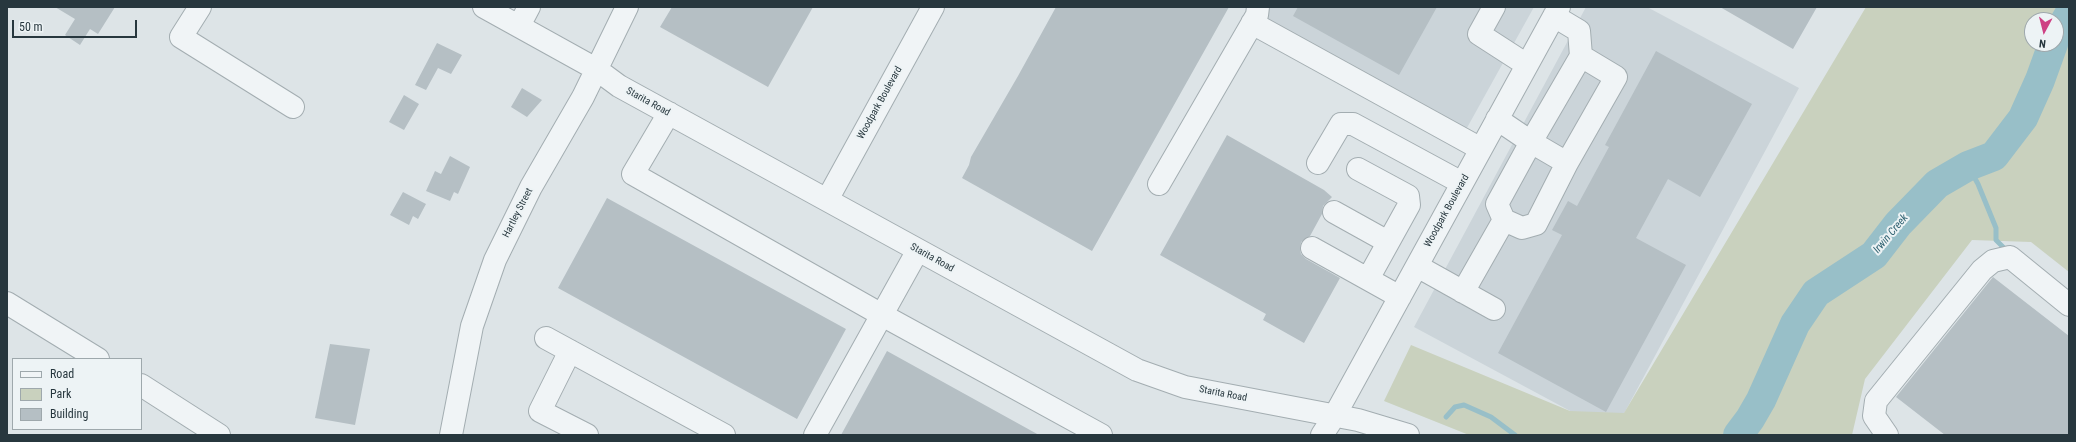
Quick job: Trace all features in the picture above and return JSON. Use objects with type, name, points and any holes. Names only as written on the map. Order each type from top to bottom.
[{"type":"street","points":[[200,7],[181,36],[293,106]]},
{"type":"street","name":"Starita Road","points":[[484,7],[596,69],[619,86],[1137,370],[1185,387],[1335,415],[1388,427],[1408,435]]},
{"type":"street","points":[[519,26],[529,7]]},
{"type":"street","name":"Hartley Street","points":[[451,435],[472,326],[495,260],[530,187],[583,97],[627,7]]},
{"type":"street","name":"Woodpark Boulevard","points":[[827,200],[933,7]]},
{"type":"street","points":[[1494,7],[1479,34],[1527,65]]},
{"type":"street","points":[[1556,12],[1579,31],[1581,56],[1497,204],[1504,220],[1522,228],[1536,224],[1616,77],[1581,56]]},
{"type":"street","name":"Woodpark Boulevard","points":[[1322,435],[1335,415],[1556,12]]},
{"type":"street","points":[[1159,184],[1255,15],[1481,149]]},
{"type":"street","points":[[669,113],[633,174],[882,315],[1101,435]]},
{"type":"street","points":[[1497,119],[1531,142],[1568,163]]},
{"type":"street","points":[[1318,163],[1341,124],[1353,124],[1462,183]]},
{"type":"street","points":[[1358,169],[1408,196],[1409,205],[1368,279]]},
{"type":"street","points":[[1334,212],[1388,242]]},
{"type":"street","points":[[1463,292],[1504,220]]},
{"type":"street","points":[[1312,248],[1400,297]]},
{"type":"street","points":[[815,435],[918,250]]},
{"type":"street","points":[[1886,435],[1874,416],[1876,401],[1982,270],[1992,261],[2010,257],[2069,305]]},
{"type":"street","points":[[1417,266],[1494,309]]},
{"type":"street","points":[[7,303],[96,358]]},
{"type":"street","points":[[546,338],[724,435]]},
{"type":"street","points":[[570,351],[540,411],[587,435]]},
{"type":"street","points":[[142,386],[219,435]]},
{"type":"shaded area","points":[[1262,7],[1534,7],[1463,135],[1255,19]]},
{"type":"shaded area","points":[[1586,7],[1647,7],[1799,88],[1613,434],[1414,327]]},
{"type":"green space","points":[[1866,7],[2069,7],[2069,272],[2031,242],[1972,240],[1865,379],[1852,435],[1469,435],[1384,401],[1411,345],[1570,411],[1624,413]]},
{"type":"building","points":[[55,7],[115,7],[98,34],[90,29],[80,45],[65,35],[75,19]]},
{"type":"building","points":[[672,7],[813,7],[768,87],[660,27]]},
{"type":"building","points":[[1056,7],[1229,7],[1092,251],[962,178],[969,165],[971,157]]},
{"type":"building","points":[[1298,7],[1437,7],[1399,75],[1293,16]]},
{"type":"building","points":[[1720,7],[1817,7],[1793,49]]},
{"type":"building","points":[[437,43],[462,55],[451,74],[438,68],[426,90],[415,85]]},
{"type":"building","points":[[1656,51],[1752,104],[1700,197],[1668,179],[1636,238],[1686,265],[1606,412],[1498,353],[1562,235],[1552,230],[1568,201],[1577,206],[1609,147],[1605,145]]},
{"type":"building","points":[[522,88],[542,100],[527,117],[511,107]]},
{"type":"building","points":[[404,95],[419,104],[404,130],[389,122]]},
{"type":"building","points":[[1227,135],[1324,190],[1332,197],[1323,206],[1322,214],[1310,236],[1301,242],[1300,249],[1301,254],[1306,259],[1340,278],[1304,343],[1263,320],[1266,314],[1160,255]]},
{"type":"building","points":[[450,156],[470,167],[458,194],[454,192],[450,201],[426,191],[435,171],[441,174]]},
{"type":"building","points":[[403,192],[426,204],[418,219],[413,216],[409,225],[390,215]]},
{"type":"building","points":[[607,198],[846,329],[797,419],[558,288]]},
{"type":"building","points":[[1993,277],[2069,336],[2069,435],[1945,435],[1896,397]]},
{"type":"building","points":[[330,344],[370,349],[355,425],[315,418]]},
{"type":"building","points":[[887,351],[1039,435],[841,435]]},
{"type":"waterway","name":"Irwin Creek","points":[[2064,23],[2069,15]]},
{"type":"waterway","name":"Irwin Creek","points":[[1738,435],[1750,419],[1761,400],[1795,324],[1816,293],[1874,255],[1898,224],[1937,184],[1968,166],[1994,156],[2023,118],[2040,80],[2050,52]]},
{"type":"waterway","points":[[1968,166],[1978,184],[1996,228],[1996,240],[2008,252]]},
{"type":"waterway","points":[[1446,417],[1455,407],[1464,405],[1491,417],[1515,435]]}]
